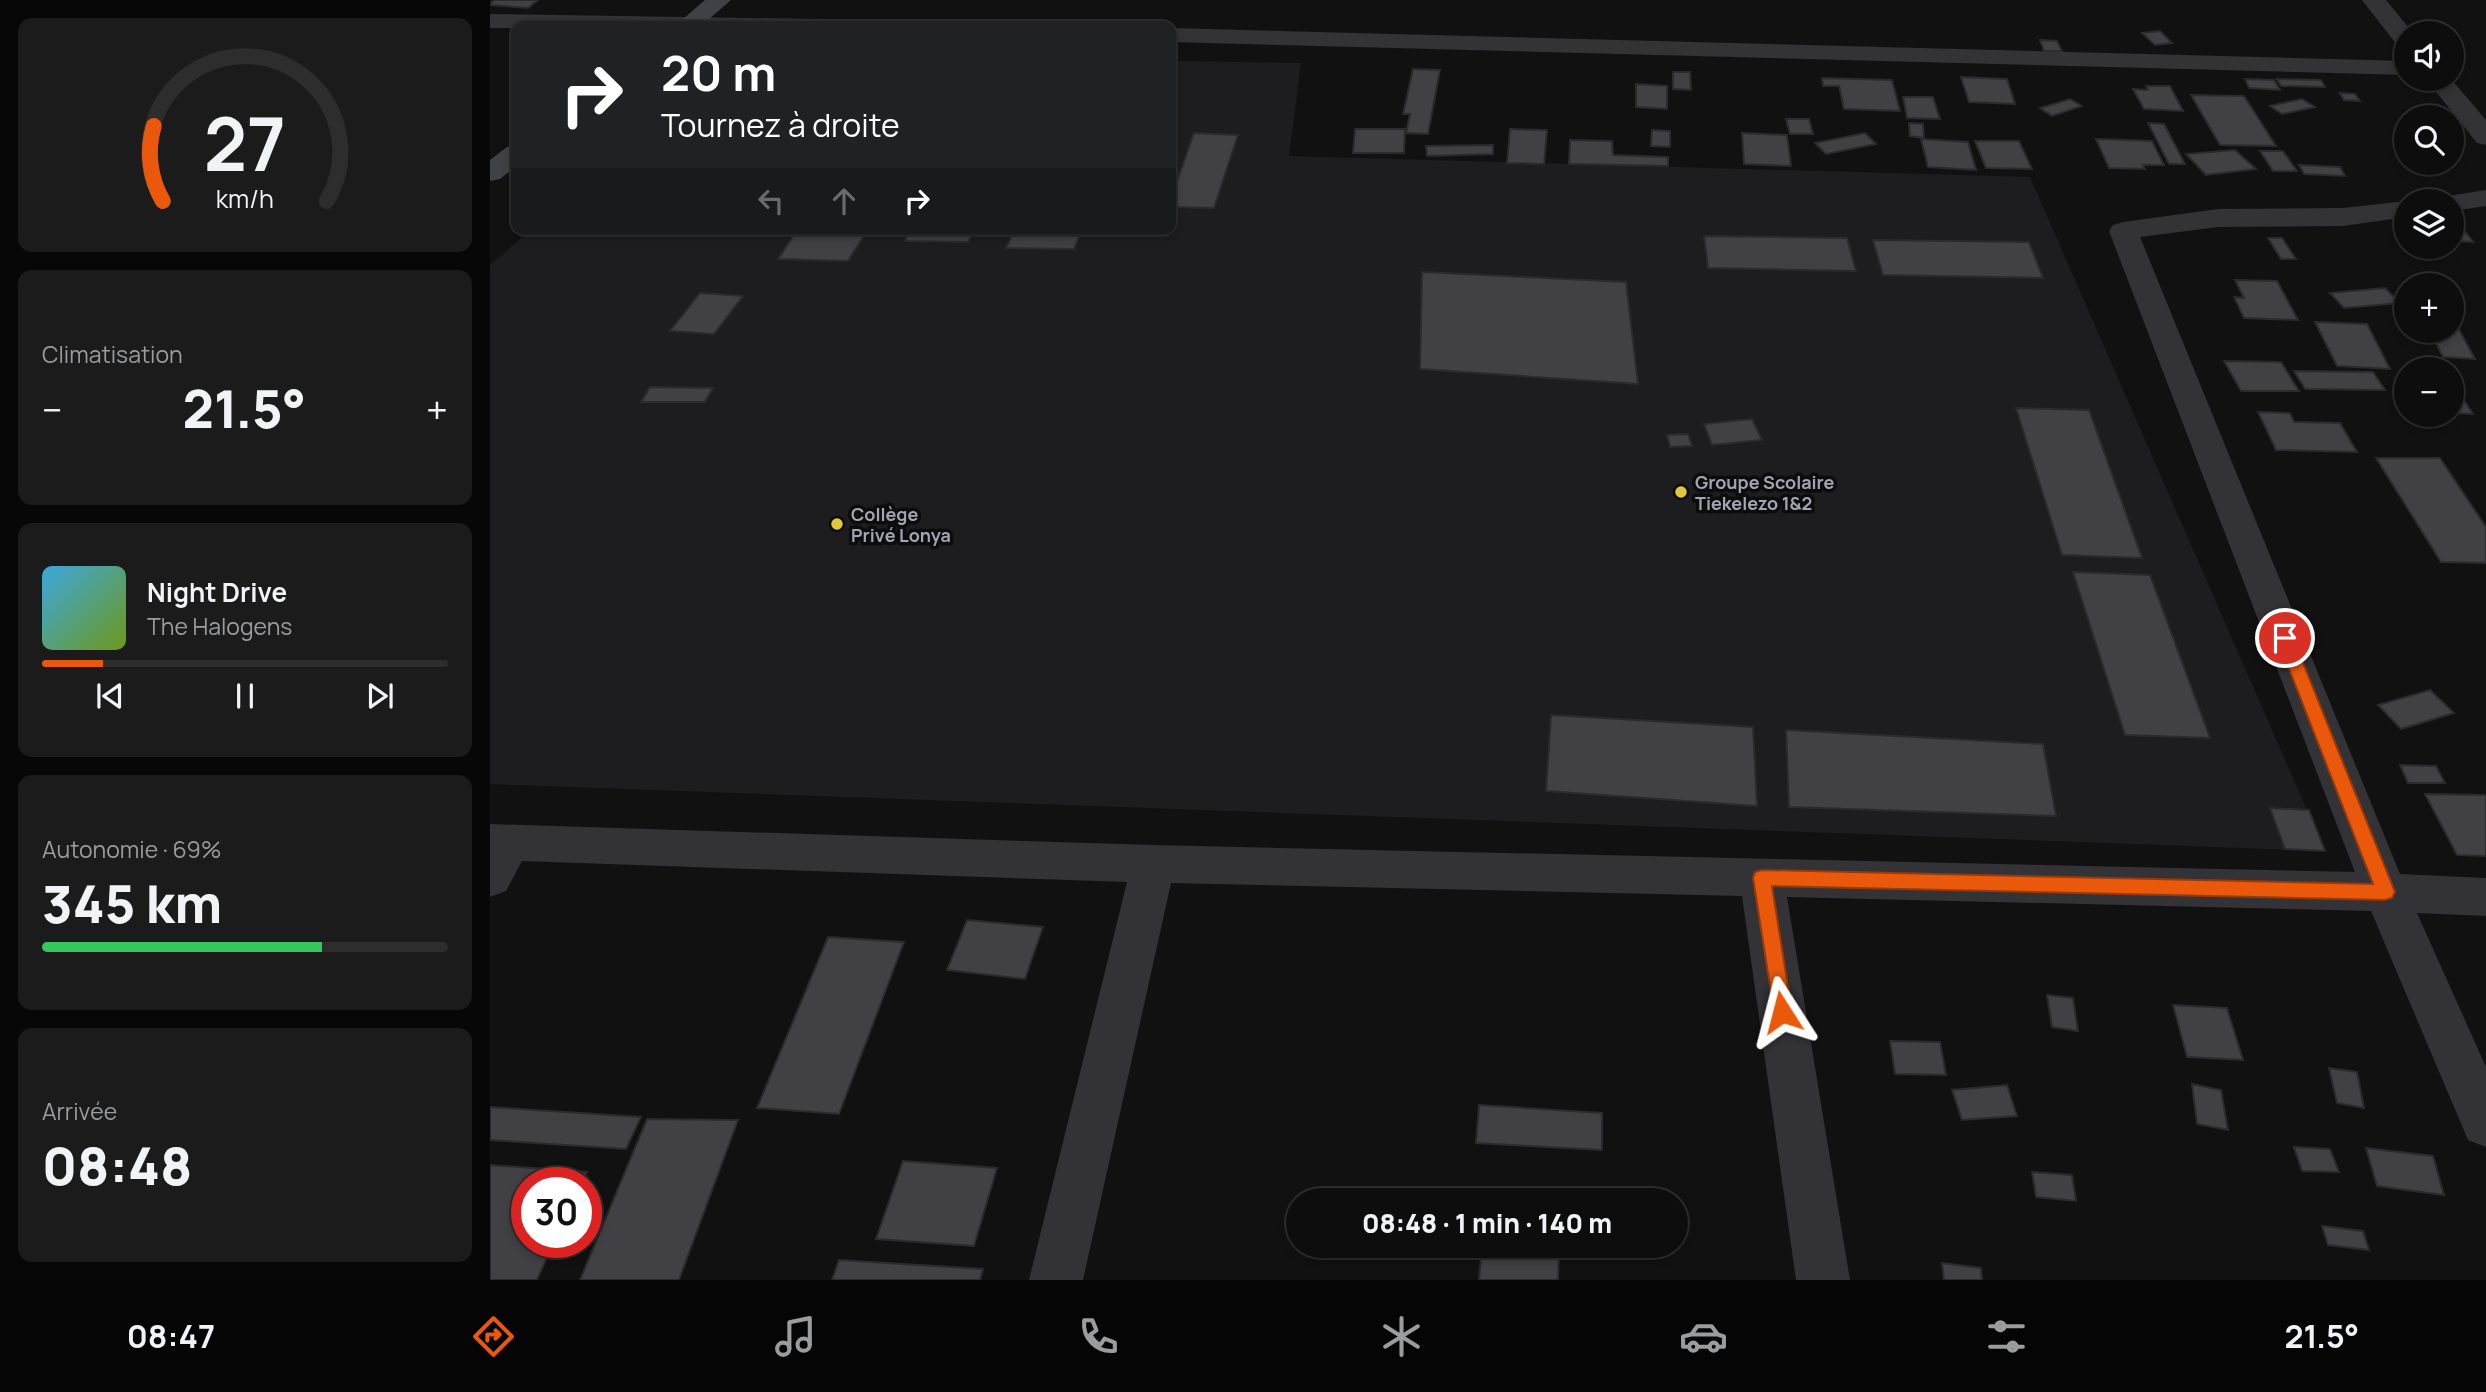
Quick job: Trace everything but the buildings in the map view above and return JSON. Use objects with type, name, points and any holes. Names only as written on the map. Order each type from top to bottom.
[{"type":"main road","points":[[693,21],[719,0]]},
{"type":"main road","points":[[490,173],[511,157]]},
{"type":"street","points":[[2374,0],[2394,25]]},
{"type":"street","points":[[490,21],[511,21]]},
{"type":"street","points":[[1176,36],[2394,68]]},
{"type":"street","points":[[2448,91],[2486,137]]},
{"type":"street","points":[[2464,201],[2486,198]]},
{"type":"street","points":[[2394,211],[2343,217],[2218,218],[2123,231],[2385,892],[2486,1123]]},
{"type":"street","points":[[496,854],[1153,863],[2385,892],[2486,897]]},
{"type":"street","points":[[1056,1280],[1153,863]]},
{"type":"street","points":[[1762,878],[1823,1280]]},
{"type":"shaded area","name":"Groupe Scolaire Tiekelezo 1&2","points":[[1176,61],[1301,63],[1289,156],[2030,177],[2325,851],[490,784],[490,265],[525,235],[1176,235]]},
{"type":"place","name":"Groupe Scolaire Tiekelezo 1&2","points":[[1681,492]]},
{"type":"place","name":"Collège Privé Lonya","points":[[837,524]]},
{"type":"route","points":[[1782,1012],[1762,878],[2385,892],[2285,638]]}]
